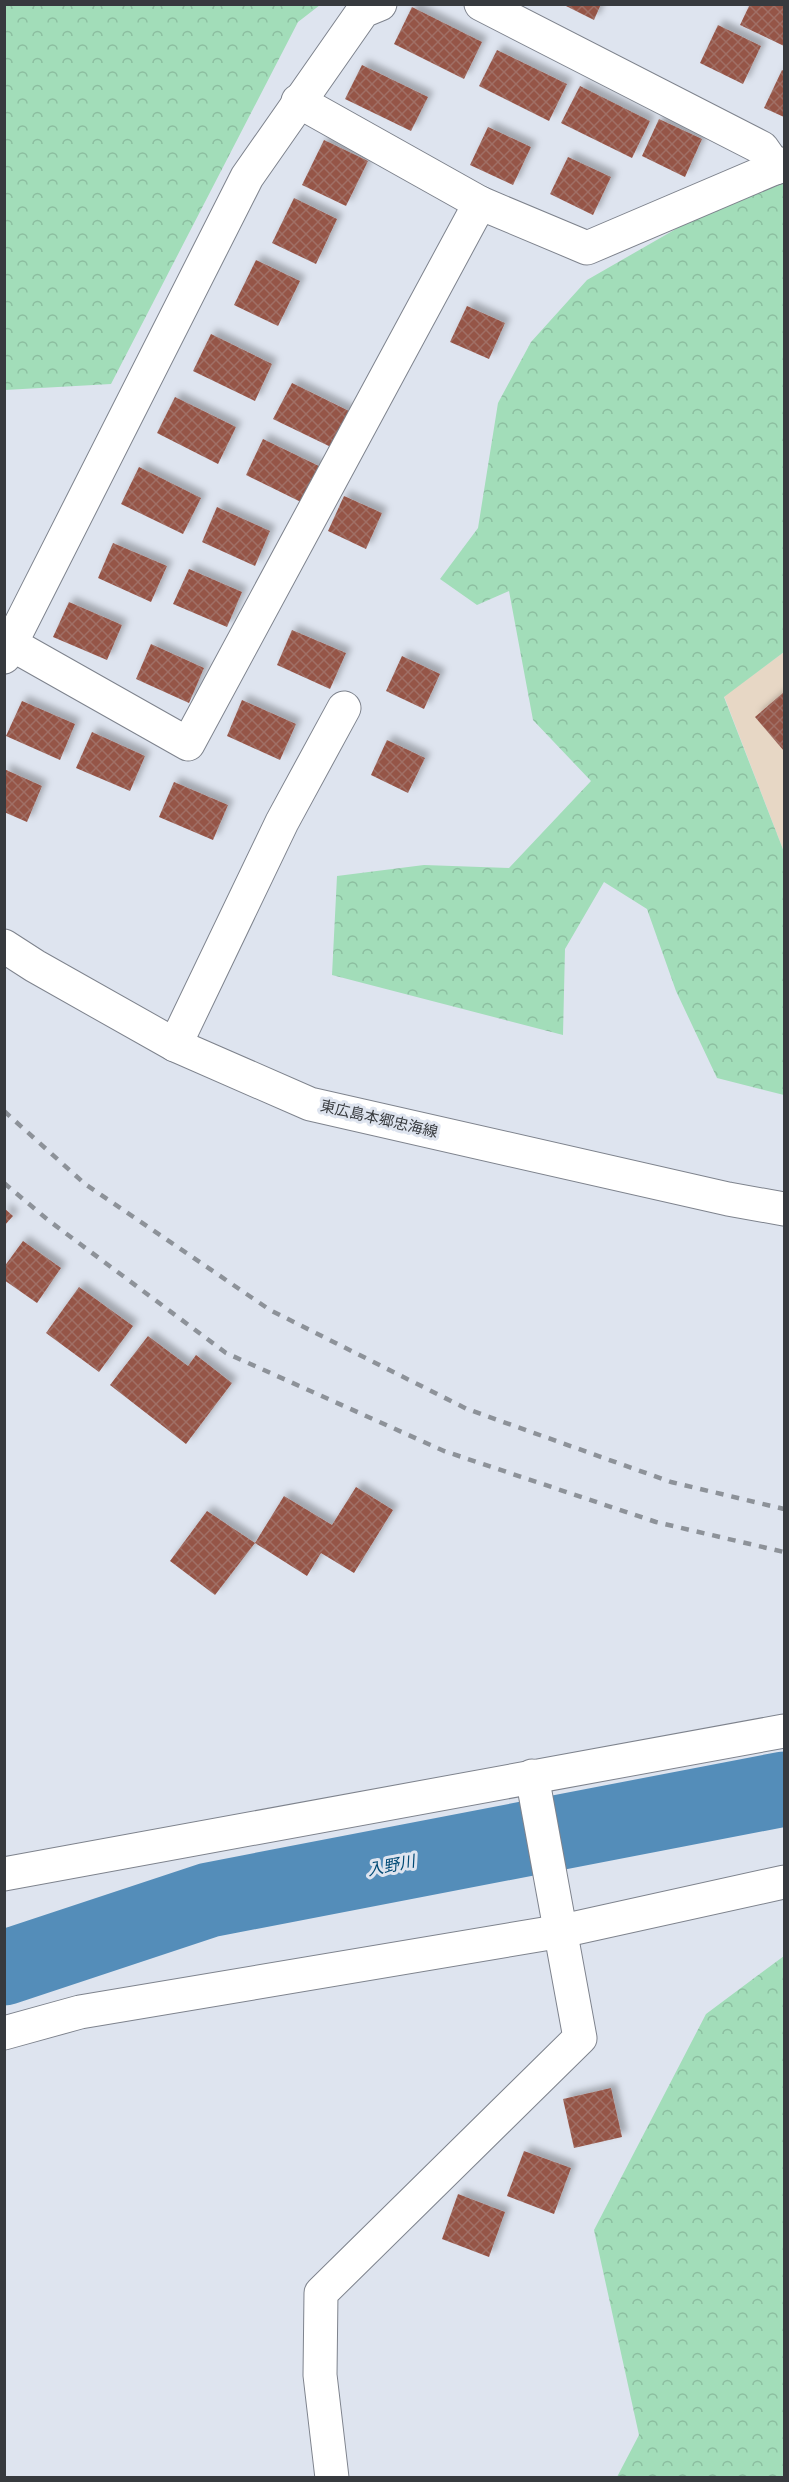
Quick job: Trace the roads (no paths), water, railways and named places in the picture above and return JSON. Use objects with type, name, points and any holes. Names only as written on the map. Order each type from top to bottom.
[{"type":"street","points":[[380,4],[363,12],[298,101],[247,177],[8,650],[188,744],[480,203]]},
{"type":"street","points":[[298,101],[480,203],[587,248],[780,166],[762,148],[481,4]]},
{"type":"street","points":[[175,1045],[282,822],[344,708]]},
{"type":"street","name":"東広島本郷忠海線","points":[[4,946],[175,1045],[310,1104],[716,1196],[784,1209]]},
{"type":"street","points":[[4,1874],[784,1731]]},
{"type":"street","points":[[332,2478],[321,2375],[321,2293],[580,2038],[561,1922],[532,1776]]},
{"type":"street","points":[[4,2032],[80,2012],[784,1882]]},
{"type":"waterway","name":"入野川","points":[[4,1968],[209,1900],[784,1789]]},
{"type":"railway","points":[[4,1111],[85,1184],[270,1310],[467,1409],[671,1482],[784,1509]]},
{"type":"railway","points":[[4,1183],[48,1220],[226,1353],[444,1451],[656,1522],[784,1552]]}]
